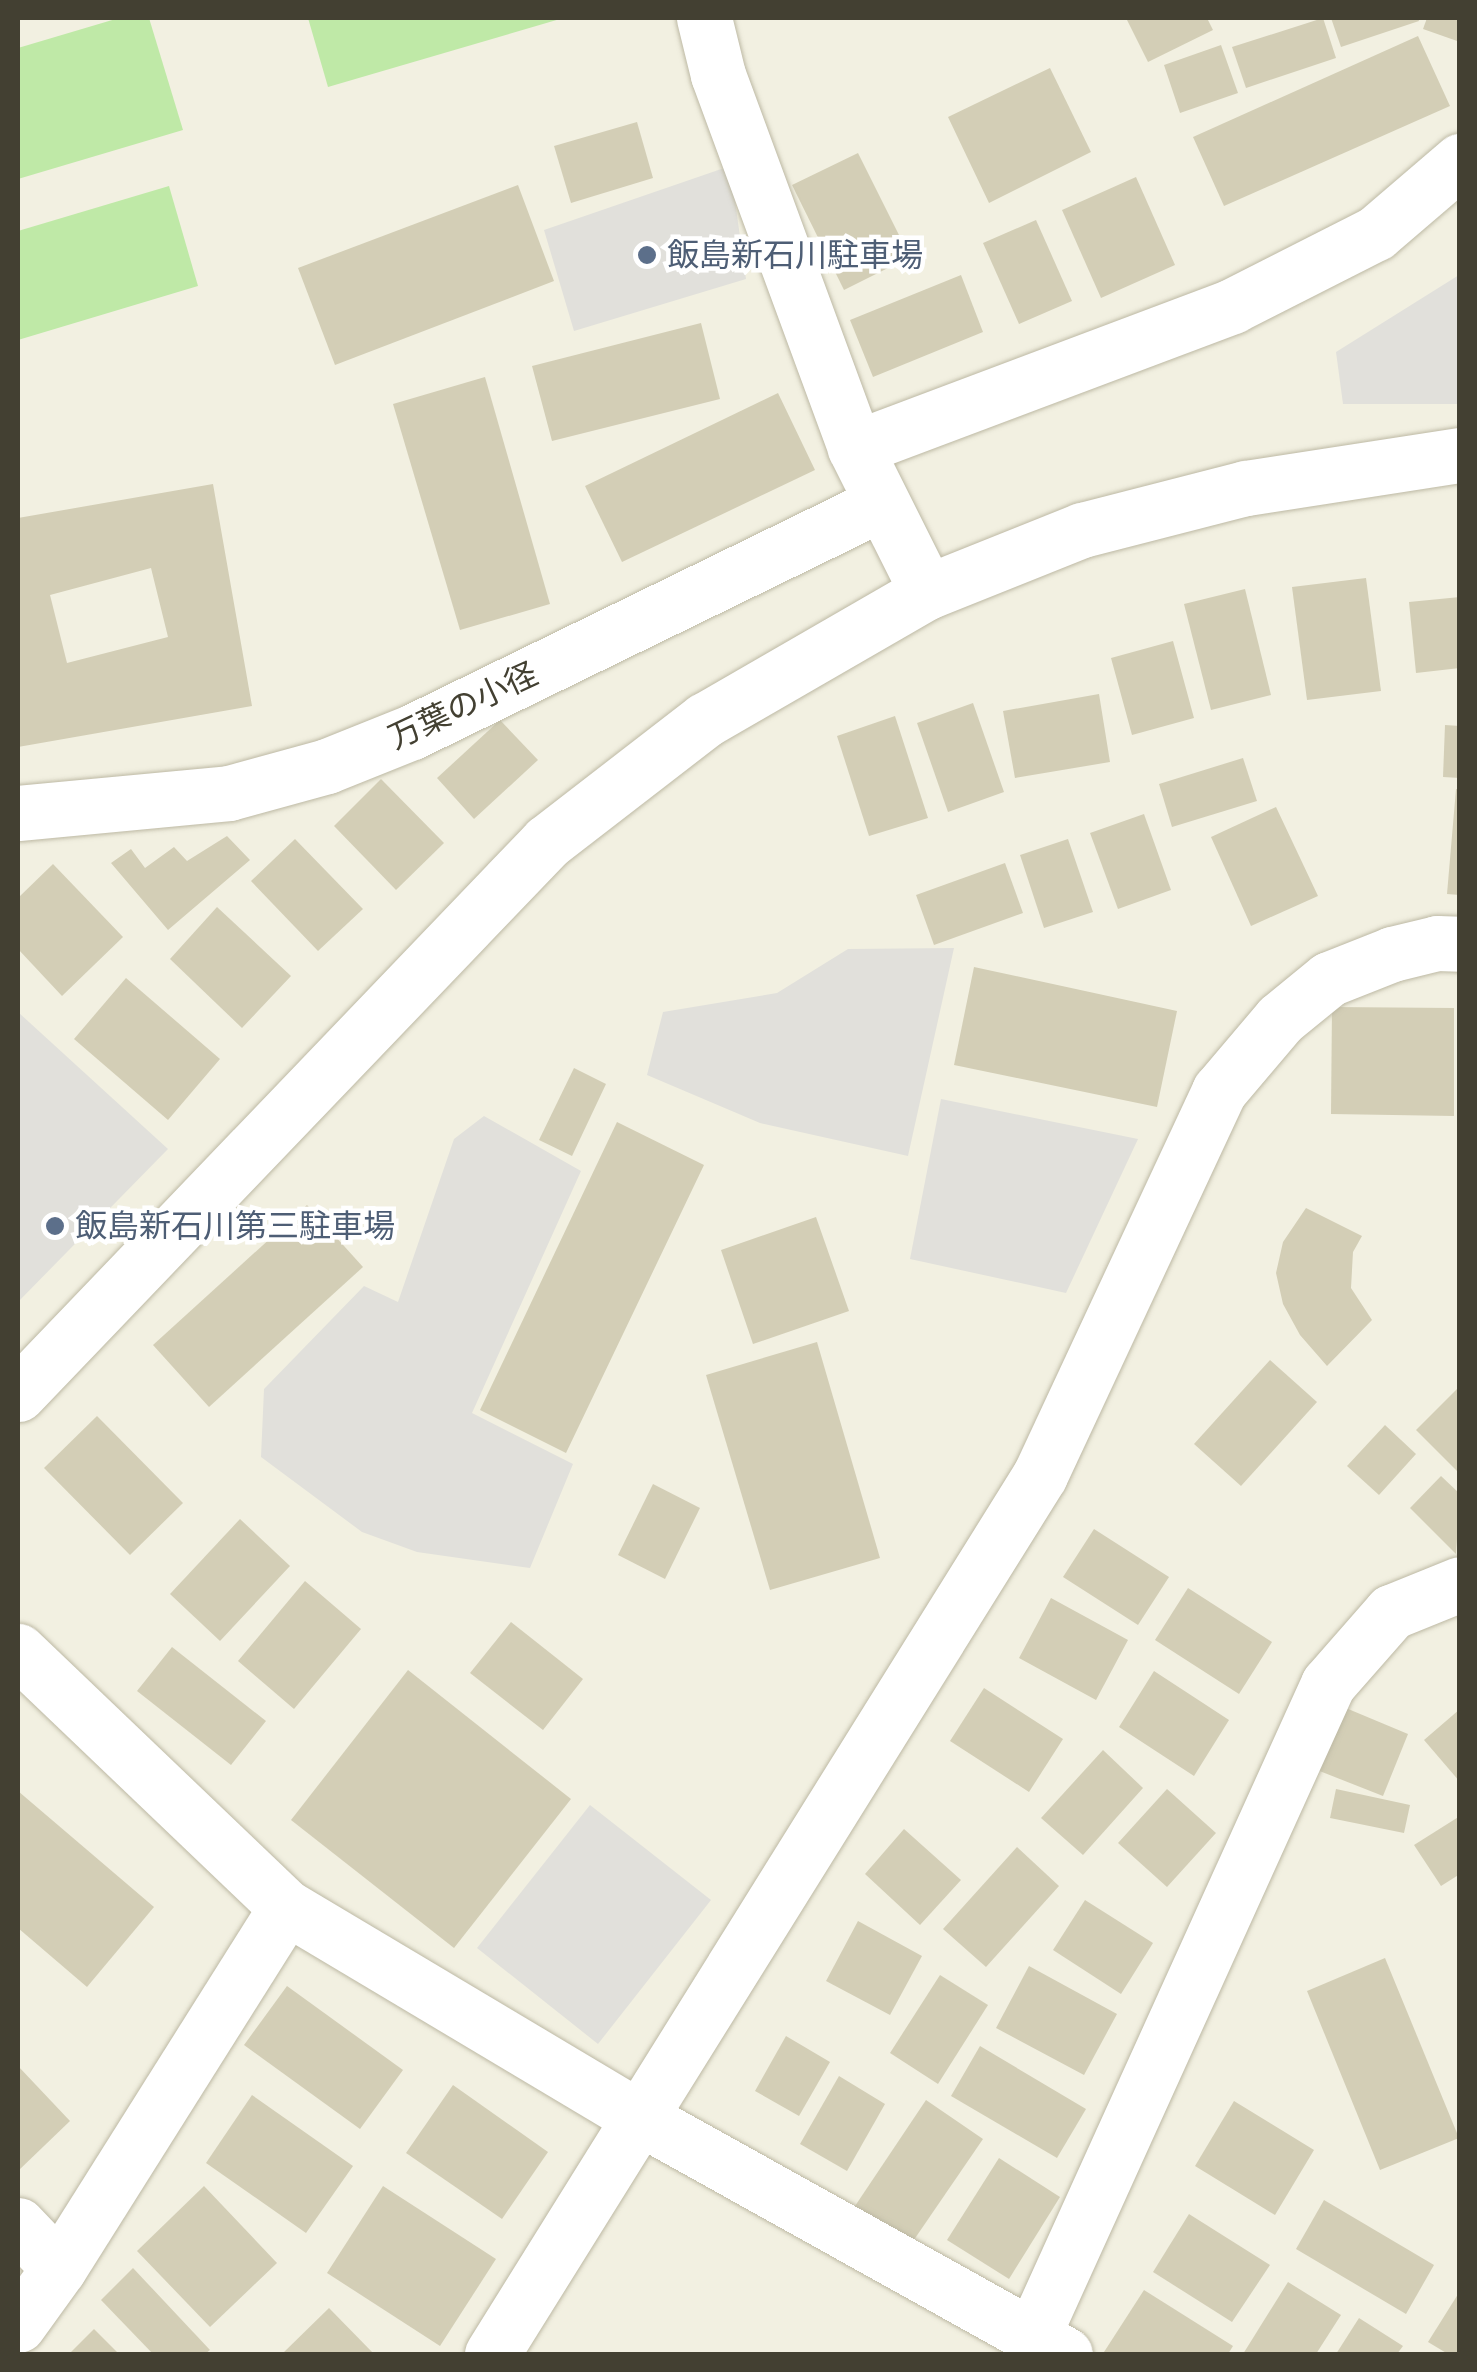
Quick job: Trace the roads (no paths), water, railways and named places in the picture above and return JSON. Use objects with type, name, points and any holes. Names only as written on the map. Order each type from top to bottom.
[{"type":"street","points":[[704,18],[718,75],[854,448],[927,592]]},
{"type":"street","points":[[854,448],[1232,306],[1376,232],[1460,161]]},
{"type":"street","points":[[18,1394],[547,842],[704,720],[927,592],[1082,530],[1246,488],[1460,454]]},
{"type":"street","name":"万葉の小径","points":[[18,813],[229,793],[327,766],[412,732],[880,504]]},
{"type":"street","points":[[492,2354],[1040,1476],[1219,1091],[1280,1019],[1329,979],[1392,954],[1437,943],[1460,944]]},
{"type":"street","points":[[18,1651],[286,1906],[642,2119],[1049,2345],[1328,1684],[1391,1612],[1460,1584]]},
{"type":"street","points":[[18,2325],[59,2268],[286,1906]]},
{"type":"street","points":[[18,2225],[59,2268]]},
{"type":"place","name":"飯島新石川駐車場","points":[[647,255]]},
{"type":"place","name":"飯島新石川第三駐車場","points":[[55,1226]]}]
